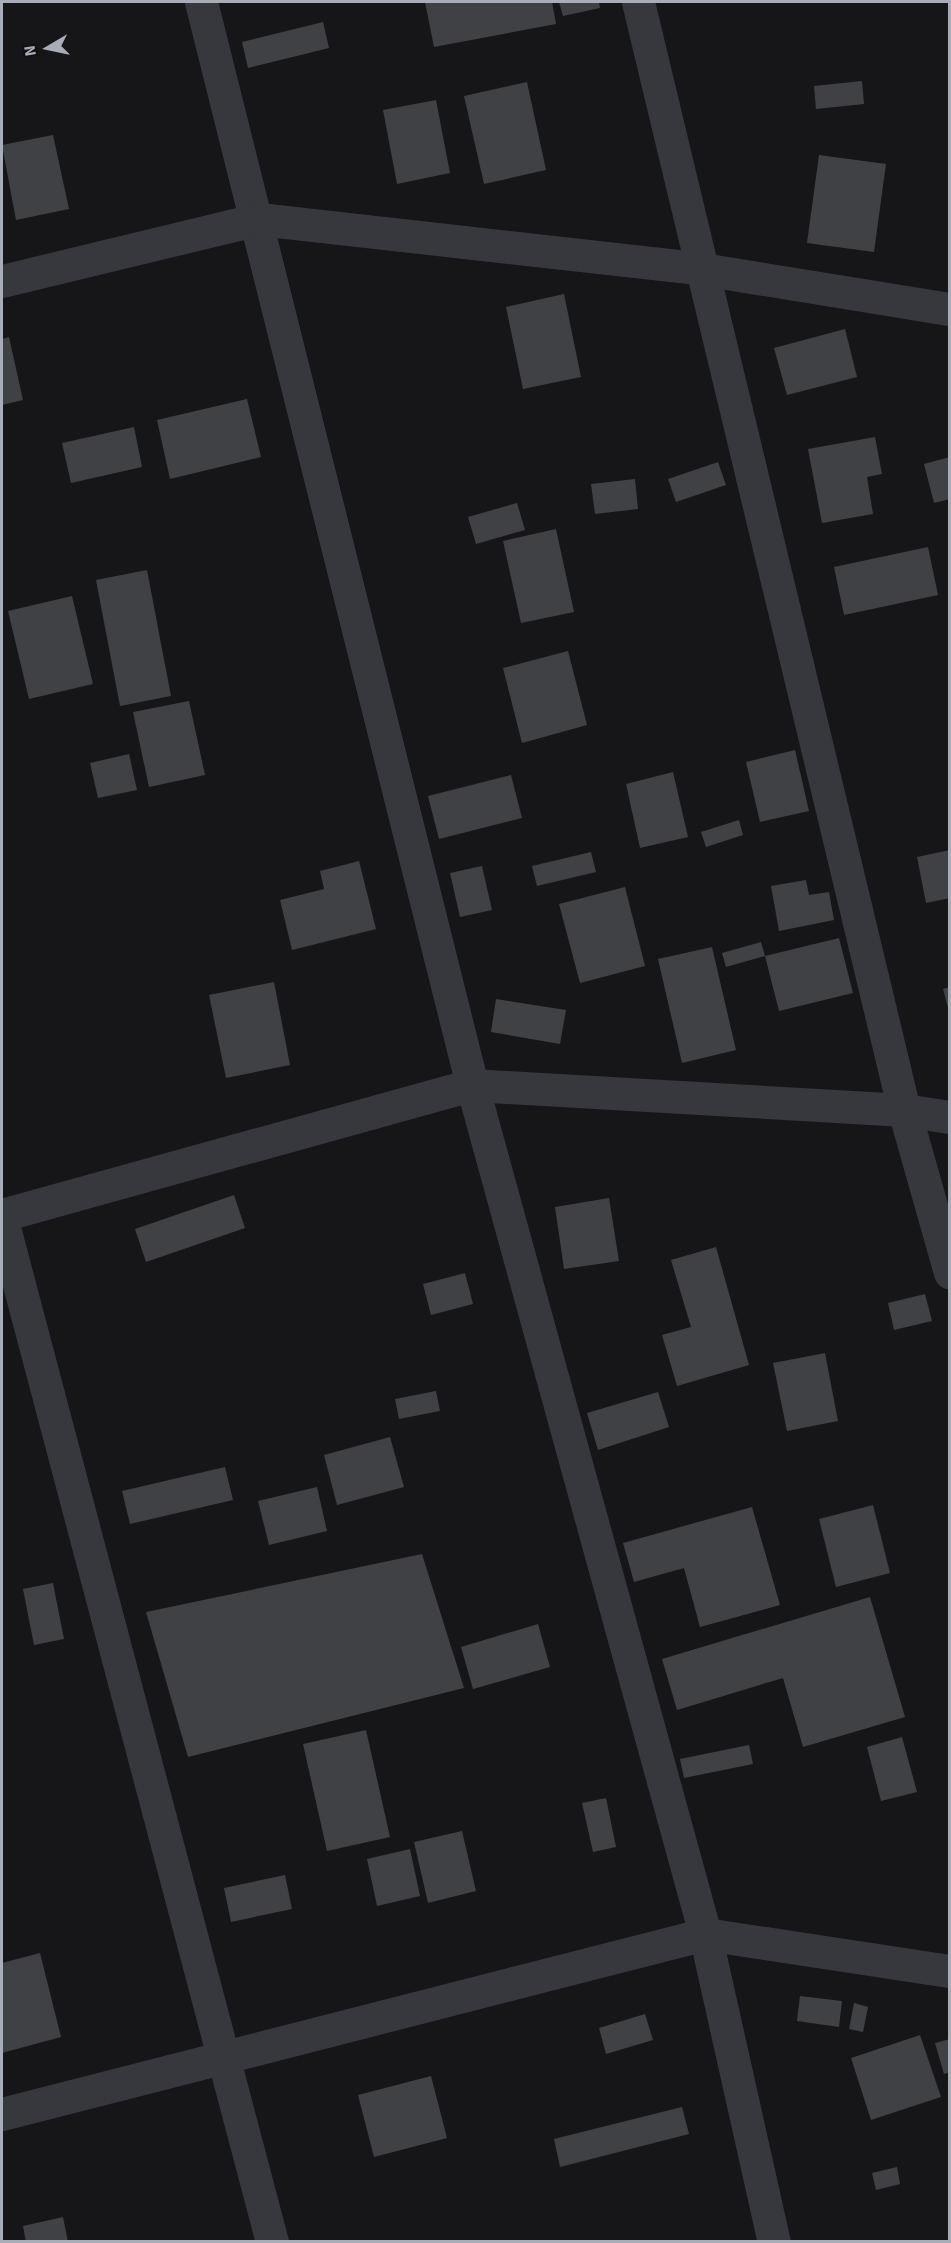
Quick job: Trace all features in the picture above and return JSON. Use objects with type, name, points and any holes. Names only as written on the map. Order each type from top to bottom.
[{"type":"street","points":[[201,2],[259,219],[472,1085],[705,1934],[774,2241]]},
{"type":"street","points":[[638,2],[904,1110],[950,1273]]},
{"type":"street","points":[[2,281],[259,219],[702,269],[950,309]]},
{"type":"street","points":[[2,1215],[472,1085],[904,1110],[950,1117]]},
{"type":"street","points":[[2,1220],[221,2056],[272,2241]]},
{"type":"street","points":[[2,2114],[221,2056],[705,1934],[950,1971]]},
{"type":"building","points":[[425,2],[552,2],[556,24],[434,47]]},
{"type":"building","points":[[559,2],[599,2],[600,8],[563,16]]},
{"type":"building","points":[[323,22],[329,48],[248,68],[242,42]]},
{"type":"building","points":[[862,81],[864,104],[816,109],[814,86]]},
{"type":"building","points":[[527,82],[546,170],[484,184],[464,96]]},
{"type":"building","points":[[436,100],[450,173],[397,184],[383,110]]},
{"type":"building","points":[[53,135],[69,209],[16,220],[2,145]]},
{"type":"building","points":[[819,155],[886,164],[874,252],[807,243]]},
{"type":"building","points":[[564,294],[581,377],[523,389],[506,307]]},
{"type":"building","points":[[845,329],[857,377],[787,395],[774,348]]},
{"type":"building","points":[[9,337],[23,400],[2,405],[2,339]]},
{"type":"building","points":[[247,399],[261,457],[170,479],[157,420]]},
{"type":"building","points":[[134,427],[142,467],[71,483],[62,443]]},
{"type":"building","points":[[875,437],[882,474],[867,477],[873,514],[822,523],[808,449]]},
{"type":"building","points":[[950,457],[950,499],[934,503],[924,464]]},
{"type":"building","points":[[718,462],[726,485],[676,502],[668,479]]},
{"type":"building","points":[[635,479],[638,509],[595,514],[591,484]]},
{"type":"building","points":[[517,503],[525,530],[476,544],[468,517]]},
{"type":"building","points":[[556,529],[574,612],[521,623],[503,541]]},
{"type":"building","points":[[928,547],[938,595],[844,615],[834,567]]},
{"type":"building","points":[[147,570],[171,696],[120,706],[96,580]]},
{"type":"building","points":[[72,596],[93,684],[29,699],[8,611]]},
{"type":"building","points":[[568,651],[587,725],[522,743],[503,668]]},
{"type":"building","points":[[189,701],[205,775],[149,787],[133,712]]},
{"type":"building","points":[[795,750],[809,811],[760,822],[746,762]]},
{"type":"building","points":[[129,754],[137,790],[98,798],[90,763]]},
{"type":"building","points":[[673,772],[688,837],[640,848],[626,784]]},
{"type":"building","points":[[511,775],[522,818],[439,839],[428,796]]},
{"type":"building","points":[[739,820],[743,835],[706,847],[701,832]]},
{"type":"building","points":[[950,850],[950,898],[926,903],[917,857]]},
{"type":"building","points":[[591,852],[596,872],[537,886],[532,866]]},
{"type":"building","points":[[359,861],[376,929],[292,950],[280,900],[324,889],[320,871]]},
{"type":"building","points":[[482,866],[492,910],[460,917],[450,873]]},
{"type":"building","points":[[806,880],[809,895],[829,892],[834,920],[779,931],[771,886]]},
{"type":"building","points":[[625,887],[645,966],[580,983],[559,904]]},
{"type":"building","points":[[839,938],[853,993],[779,1011],[765,956]]},
{"type":"building","points":[[761,942],[765,956],[726,967],[722,953]]},
{"type":"building","points":[[712,947],[736,1050],[682,1063],[658,959]]},
{"type":"building","points":[[274,982],[290,1065],[226,1078],[209,995]]},
{"type":"building","points":[[950,987],[950,1012],[949,1012],[943,989]]},
{"type":"building","points":[[496,999],[566,1010],[560,1044],[491,1032]]},
{"type":"building","points":[[234,1195],[245,1228],[146,1262],[135,1229]]},
{"type":"building","points":[[609,1198],[619,1261],[564,1269],[555,1207]]},
{"type":"building","points":[[716,1247],[749,1365],[677,1386],[662,1335],[691,1327],[671,1260]]},
{"type":"building","points":[[465,1273],[473,1304],[431,1315],[423,1284]]},
{"type":"building","points":[[925,1294],[932,1321],[894,1330],[888,1303]]},
{"type":"building","points":[[825,1353],[838,1421],[787,1431],[773,1363]]},
{"type":"building","points":[[436,1391],[440,1411],[399,1419],[395,1399]]},
{"type":"building","points":[[658,1392],[669,1427],[598,1450],[587,1413]]},
{"type":"building","points":[[390,1437],[404,1487],[337,1505],[324,1455]]},
{"type":"building","points":[[225,1467],[233,1500],[130,1524],[122,1491]]},
{"type":"building","points":[[317,1487],[327,1531],[269,1545],[258,1501]]},
{"type":"building","points":[[873,1505],[890,1573],[836,1587],[819,1519]]},
{"type":"building","points":[[752,1507],[780,1605],[700,1627],[684,1568],[634,1582],[623,1543]]},
{"type":"building","points":[[422,1554],[464,1688],[188,1757],[146,1612]]},
{"type":"building","points":[[53,1583],[64,1639],[34,1645],[23,1589]]},
{"type":"building","points":[[870,1597],[905,1717],[803,1747],[783,1678],[677,1710],[662,1659]]},
{"type":"building","points":[[538,1624],[550,1667],[473,1689],[461,1647]]},
{"type":"building","points":[[366,1730],[390,1837],[327,1851],[303,1744]]},
{"type":"building","points":[[902,1737],[917,1792],[881,1801],[867,1747]]},
{"type":"building","points":[[749,1745],[753,1764],[684,1778],[680,1759]]},
{"type":"building","points":[[606,1798],[616,1847],[593,1852],[582,1803]]},
{"type":"building","points":[[462,1831],[476,1891],[428,1903],[414,1842]]},
{"type":"building","points":[[410,1849],[420,1896],[377,1906],[367,1859]]},
{"type":"building","points":[[285,1875],[292,1909],[231,1922],[224,1888]]},
{"type":"building","points":[[40,1953],[61,2037],[2,2053],[2,1963]]},
{"type":"building","points":[[800,1996],[842,2001],[839,2027],[797,2021]]},
{"type":"building","points":[[854,2003],[868,2007],[863,2032],[849,2029]]},
{"type":"building","points":[[645,2014],[653,2040],[606,2054],[599,2028]]},
{"type":"building","points":[[920,2035],[941,2097],[871,2120],[851,2058]]},
{"type":"building","points":[[950,2039],[950,2072],[944,2074],[935,2043]]},
{"type":"building","points":[[431,2076],[447,2138],[374,2157],[358,2095]]},
{"type":"building","points":[[682,2107],[689,2134],[560,2167],[554,2139]]},
{"type":"building","points":[[897,2167],[900,2184],[876,2190],[872,2173]]},
{"type":"building","points":[[63,2217],[68,2242],[26,2242],[23,2226]]}]
